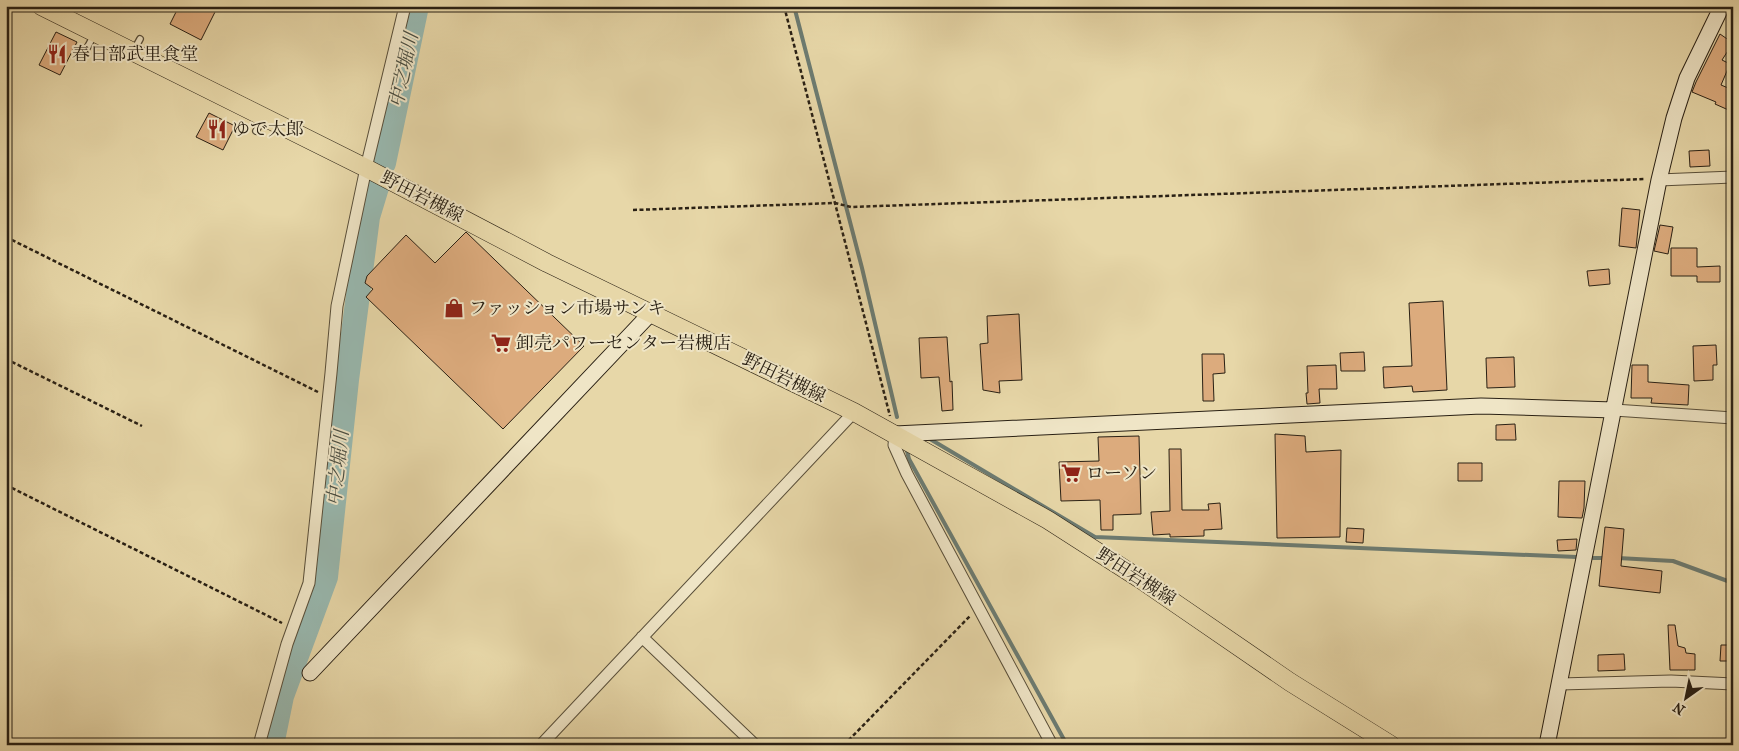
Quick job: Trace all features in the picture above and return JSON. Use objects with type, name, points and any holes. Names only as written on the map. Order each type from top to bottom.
[{"type":"main road","name":"野田岩槻線","points":[[42,6],[91,40],[136,46],[260,124],[366,168],[547,263],[900,436],[1048,520],[1140,579],[1290,682],[1391,745]]},
{"type":"street","points":[[259,745],[293,628],[309,583],[329,397],[336,306],[366,168],[405,6]]},
{"type":"street","points":[[1547,745],[1659,180],[1674,118],[1687,78],[1722,6]]},
{"type":"street","points":[[1659,180],[1733,177]]},
{"type":"street","points":[[310,672],[650,314]]},
{"type":"street","points":[[1052,745],[907,474],[894,445],[900,436],[1481,406],[1614,410],[1733,418]]},
{"type":"street","points":[[541,745],[854,412]]},
{"type":"street","points":[[642,637],[754,745]]},
{"type":"street","points":[[1560,684],[1671,681],[1733,684]]},
{"type":"path","points":[[784,6],[900,436]]},
{"type":"path","points":[[633,210],[836,204],[852,207],[1633,178],[1659,180]]},
{"type":"path","points":[[6,237],[329,397]]},
{"type":"path","points":[[6,359],[142,426]]},
{"type":"path","points":[[6,485],[293,628]]},
{"type":"path","points":[[844,745],[978,608]]},
{"type":"building","points":[[179,6],[218,6],[201,40],[170,24]]},
{"type":"building","points":[[56,32],[77,42],[60,75],[39,65]]},
{"type":"building","points":[[1720,34],[1733,43],[1722,60],[1730,64],[1721,85],[1733,90],[1733,112],[1715,104],[1716,102],[1692,92]]},
{"type":"building","points":[[209,113],[235,126],[223,150],[196,137]]},
{"type":"building","points":[[1709,150],[1710,166],[1690,167],[1689,151]]},
{"type":"building","points":[[1622,208],[1640,210],[1636,248],[1619,246]]},
{"type":"building","points":[[1660,225],[1673,227],[1668,254],[1654,251]]},
{"type":"building","points":[[466,232],[584,346],[503,429],[366,297],[373,289],[365,283],[367,276],[406,235],[435,263]]},
{"type":"building","points":[[1671,248],[1697,248],[1697,267],[1720,266],[1720,282],[1697,282],[1697,276],[1671,276]]},
{"type":"building","points":[[1609,269],[1610,284],[1589,286],[1587,271]]},
{"type":"building","points":[[1443,301],[1447,390],[1413,392],[1412,386],[1384,388],[1383,367],[1412,366],[1409,303]]},
{"type":"building","points":[[1019,314],[1022,380],[999,381],[1000,393],[983,390],[980,344],[988,343],[987,316]]},
{"type":"building","points":[[947,337],[953,410],[942,411],[939,377],[921,378],[919,338]]},
{"type":"building","points":[[1716,345],[1717,365],[1713,365],[1713,380],[1694,381],[1693,346]]},
{"type":"building","points":[[1364,352],[1365,371],[1341,371],[1340,353]]},
{"type":"building","points":[[1202,354],[1224,354],[1225,373],[1213,374],[1214,401],[1203,401]]},
{"type":"building","points":[[1514,357],[1515,387],[1487,388],[1486,358]]},
{"type":"building","points":[[1336,365],[1337,389],[1319,389],[1320,403],[1307,404],[1307,366]]},
{"type":"building","points":[[1632,365],[1648,365],[1648,382],[1689,385],[1688,405],[1651,403],[1652,398],[1631,398]]},
{"type":"building","points":[[1515,424],[1516,440],[1496,440],[1496,425]]},
{"type":"building","points":[[1275,434],[1305,436],[1306,452],[1341,450],[1340,537],[1277,538]]},
{"type":"building","points":[[1139,436],[1141,514],[1113,515],[1113,530],[1101,530],[1100,500],[1061,501],[1059,462],[1099,461],[1098,437]]},
{"type":"building","points":[[1169,449],[1181,449],[1182,510],[1209,510],[1208,504],[1220,503],[1222,529],[1204,530],[1204,536],[1170,537],[1170,534],[1153,535],[1151,512],[1170,511]]},
{"type":"building","points":[[1458,463],[1482,463],[1482,481],[1458,481]]},
{"type":"building","points":[[1559,481],[1585,481],[1582,518],[1558,517]]},
{"type":"building","points":[[1605,527],[1624,529],[1621,566],[1662,571],[1660,593],[1599,586]]},
{"type":"building","points":[[1347,528],[1364,529],[1363,543],[1346,542]]},
{"type":"building","points":[[1577,539],[1576,550],[1558,551],[1557,540]]},
{"type":"building","points":[[1668,625],[1675,625],[1678,646],[1685,648],[1686,653],[1695,654],[1695,670],[1670,670]]},
{"type":"building","points":[[1721,645],[1733,645],[1733,661],[1720,661]]},
{"type":"building","points":[[1624,654],[1625,670],[1598,671],[1598,655]]},
{"type":"waterway","name":"中之堀川","points":[[384,163],[417,6]]},
{"type":"waterway","points":[[794,6],[862,268],[897,417]]},
{"type":"waterway","name":"中之堀川","points":[[272,745],[282,696],[326,577],[347,380],[368,217],[378,184]]},
{"type":"waterway","points":[[930,439],[1095,537],[1577,557]]},
{"type":"waterway","points":[[907,451],[909,459],[1067,745]]},
{"type":"waterway","points":[[1593,558],[1606,558]]},
{"type":"waterway","points":[[1618,558],[1673,561],[1733,583]]},
{"type":"place","name":"春日部武里食堂","points":[[57,54]]},
{"type":"place","name":"ゆで太郎","points":[[217,129]]},
{"type":"place","name":"ファッション市場サンキ","points":[[454,308]]},
{"type":"place","name":"卸売パワーセンター岩槻店","points":[[501,343]]},
{"type":"place","name":"ローソン","points":[[1071,473]]}]
